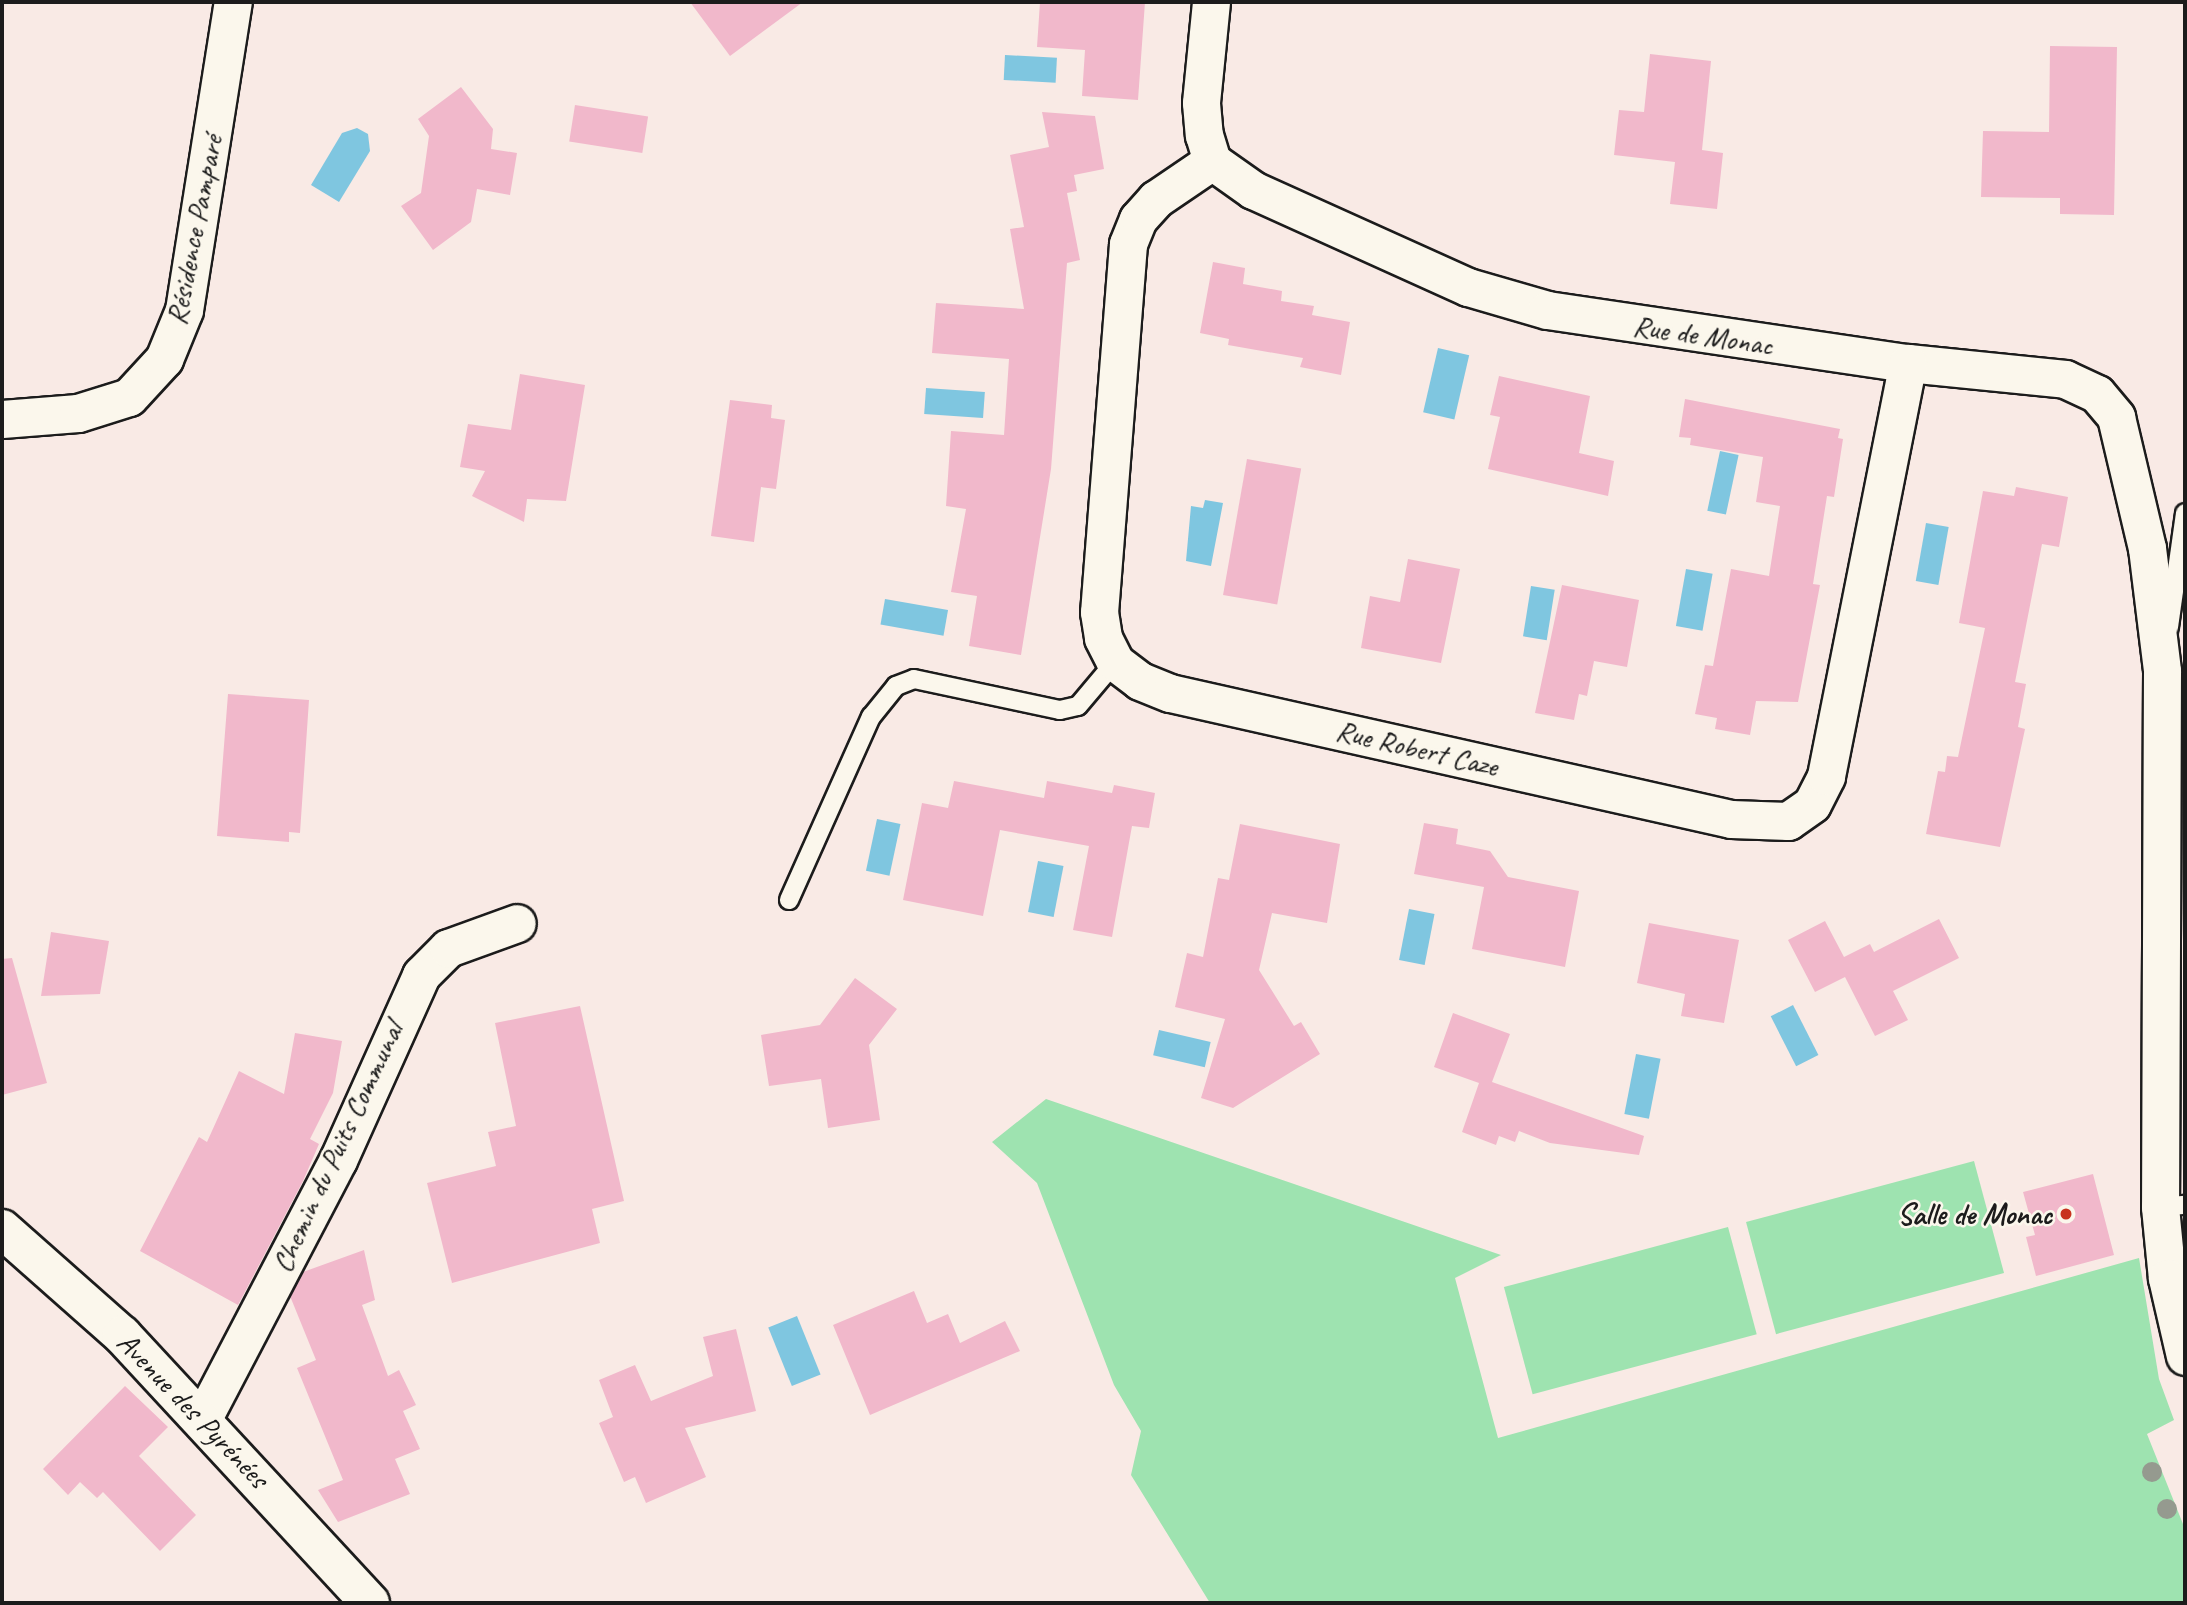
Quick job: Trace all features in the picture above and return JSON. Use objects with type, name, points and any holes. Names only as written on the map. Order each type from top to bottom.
[{"type":"street","name":"Résidence Pamparé","points":[[2,419],[78,413],[129,397],[164,359],[184,310],[233,2]]},
{"type":"street","points":[[1115,662],[1103,638],[1099,612],[1128,244],[1138,219],[1156,199],[1213,161],[1201,103],[1211,2]]},
{"type":"street","name":"Rue de Monac","points":[[1213,161],[1253,190],[1468,287],[1627,325],[1908,363],[2065,379],[2097,394],[2116,417],[2129,462],[2147,548],[2162,671],[2173,1206],[2167,1278],[2185,1356]]},
{"type":"street","name":"Rue Robert Caze","points":[[1115,662],[1140,681],[1183,696],[1731,819],[1787,821],[1812,804],[1826,776],[1908,363]]},
{"type":"street","name":"Chemin du Puits Communal","points":[[203,1418],[338,1160],[421,975],[448,948],[517,923]]},
{"type":"street","name":"Avenue des Pyrénées","points":[[2,1229],[83,1298],[203,1418],[370,1603]]},
{"type":"lane","points":[[2162,671],[2185,513]]},
{"type":"lane","points":[[789,900],[872,717],[897,686],[914,679],[1060,710],[1078,706],[1115,662]]},
{"type":"green space","points":[[1046,1099],[1501,1255],[1455,1278],[1498,1438],[2139,1258],[2159,1379],[2174,1420],[2147,1434],[2185,1529],[2185,1603],[1210,1603],[1131,1475],[1141,1431],[1114,1385],[1037,1183],[992,1142]]},
{"type":"green space","points":[[1974,1161],[2004,1273],[1776,1334],[1746,1222]]},
{"type":"green space","points":[[1728,1227],[1757,1334],[1533,1394],[1504,1287]]},
{"type":"water","points":[[1005,55],[1057,58],[1056,83],[1004,80]]},
{"type":"water","points":[[357,128],[368,134],[370,151],[339,202],[311,185],[342,133]]},
{"type":"water","points":[[1438,348],[1469,355],[1454,420],[1423,412]]},
{"type":"water","points":[[926,388],[985,392],[983,418],[924,414]]},
{"type":"water","points":[[1720,451],[1739,455],[1726,515],[1707,511]]},
{"type":"water","points":[[1205,500],[1223,503],[1211,566],[1186,561],[1191,506],[1203,508]]},
{"type":"water","points":[[1926,523],[1949,527],[1938,585],[1916,581]]},
{"type":"water","points":[[1686,569],[1713,574],[1703,631],[1676,626]]},
{"type":"water","points":[[1531,586],[1555,590],[1547,640],[1523,636]]},
{"type":"water","points":[[885,599],[948,610],[944,636],[880,625]]},
{"type":"water","points":[[877,819],[900,824],[889,876],[866,871]]},
{"type":"water","points":[[1038,861],[1064,866],[1054,917],[1028,912]]},
{"type":"water","points":[[1409,909],[1435,914],[1425,965],[1399,960]]},
{"type":"water","points":[[1793,1005],[1818,1055],[1796,1066],[1771,1016]]},
{"type":"water","points":[[1159,1030],[1211,1042],[1205,1067],[1153,1055]]},
{"type":"water","points":[[1636,1054],[1661,1059],[1649,1119],[1624,1114]]},
{"type":"water","points":[[797,1316],[821,1374],[792,1386],[768,1328]]},
{"type":"building","points":[[690,2],[803,2],[730,56]]},
{"type":"building","points":[[1040,2],[1145,2],[1138,100],[1082,96],[1085,50],[1037,47]]},
{"type":"building","points":[[2050,46],[2117,47],[2114,215],[2060,214],[2060,198],[1981,197],[1983,131],[2049,132]]},
{"type":"building","points":[[1650,54],[1711,61],[1702,150],[1723,153],[1717,209],[1670,204],[1675,162],[1614,155],[1619,110],[1644,112]]},
{"type":"building","points":[[461,87],[493,129],[491,149],[517,153],[510,195],[477,189],[471,222],[433,250],[401,206],[421,193],[429,136],[418,119]]},
{"type":"building","points":[[575,105],[648,117],[642,153],[569,142]]},
{"type":"building","points":[[1042,112],[1095,116],[1104,169],[1074,175],[1077,191],[1067,193],[1080,260],[1067,263],[1051,469],[1021,655],[969,646],[977,596],[951,592],[966,509],[946,506],[951,431],[1004,435],[1009,359],[932,353],[936,303],[1024,309],[1010,229],[1024,227],[1010,155],[1049,147]]},
{"type":"building","points":[[1213,262],[1245,268],[1243,284],[1282,291],[1281,301],[1314,306],[1312,315],[1350,322],[1341,375],[1300,367],[1303,358],[1228,345],[1229,339],[1200,333]]},
{"type":"building","points":[[520,374],[585,385],[566,501],[527,499],[524,522],[472,496],[485,471],[460,467],[468,424],[511,430]]},
{"type":"building","points":[[1499,376],[1590,396],[1579,453],[1614,461],[1608,496],[1488,469],[1500,417],[1490,415]]},
{"type":"building","points":[[1685,399],[1840,429],[1838,438],[1843,439],[1834,497],[1827,496],[1813,584],[1820,585],[1798,702],[1756,701],[1750,735],[1715,729],[1717,718],[1695,714],[1705,665],[1713,666],[1731,569],[1769,576],[1780,506],[1756,502],[1763,457],[1690,445],[1691,438],[1679,437]]},
{"type":"building","points":[[730,400],[772,405],[771,418],[785,420],[776,489],[761,487],[754,542],[711,536]]},
{"type":"building","points":[[1247,459],[1301,469],[1277,604],[1223,595]]},
{"type":"building","points":[[2016,487],[2068,497],[2059,547],[2042,544],[2015,682],[2026,684],[2018,727],[2025,729],[2000,847],[1926,834],[1938,771],[1945,772],[1947,756],[1958,757],[1985,628],[1959,623],[1983,491],[2014,496]]},
{"type":"building","points":[[1408,559],[1460,569],[1441,663],[1361,648],[1370,596],[1400,602]]},
{"type":"building","points":[[1562,585],[1639,600],[1627,667],[1594,661],[1587,696],[1579,694],[1574,720],[1535,713]]},
{"type":"building","points":[[228,694],[309,700],[300,833],[289,832],[289,842],[217,836]]},
{"type":"building","points":[[954,781],[1044,798],[1047,781],[1112,793],[1114,785],[1155,793],[1149,828],[1132,826],[1112,937],[1073,930],[1089,846],[1000,830],[983,916],[903,900],[922,803],[948,808]]},
{"type":"building","points":[[1424,823],[1458,829],[1456,844],[1490,851],[1508,877],[1579,891],[1565,967],[1472,949],[1484,887],[1414,874]]},
{"type":"building","points":[[1240,824],[1340,844],[1327,923],[1272,913],[1259,970],[1294,1026],[1301,1022],[1320,1054],[1233,1108],[1201,1098],[1225,1019],[1175,1007],[1187,953],[1203,957],[1218,878],[1229,880]]},
{"type":"building","points":[[1939,919],[1959,958],[1893,991],[1908,1020],[1875,1036],[1845,977],[1815,992],[1788,940],[1825,921],[1844,957],[1870,944],[1874,952]]},
{"type":"building","points":[[1649,923],[1739,940],[1724,1023],[1681,1016],[1685,994],[1637,983]]},
{"type":"building","points":[[51,932],[109,941],[100,994],[41,996]]},
{"type":"building","points":[[12,958],[47,1083],[2,1095],[2,959]]},
{"type":"building","points":[[855,978],[897,1009],[869,1045],[880,1120],[828,1128],[821,1079],[769,1086],[761,1035],[820,1025]]},
{"type":"building","points":[[580,1006],[624,1201],[592,1209],[600,1243],[452,1283],[427,1183],[496,1166],[488,1132],[516,1126],[495,1023]]},
{"type":"building","points":[[1453,1013],[1510,1034],[1492,1082],[1644,1136],[1639,1155],[1550,1143],[1519,1131],[1515,1142],[1499,1136],[1496,1145],[1462,1132],[1479,1083],[1434,1067]]},
{"type":"building","points":[[295,1033],[342,1041],[333,1093],[310,1139],[319,1144],[303,1181],[238,1305],[140,1251],[199,1137],[207,1142],[239,1071],[284,1094]]},
{"type":"building","name":"Salle de Monac","points":[[2093,1174],[2114,1255],[2036,1276],[2026,1237],[2035,1235],[2023,1192]]},
{"type":"building","points":[[364,1250],[375,1300],[362,1305],[388,1376],[399,1370],[416,1405],[403,1411],[420,1449],[395,1459],[410,1494],[338,1522],[318,1490],[343,1480],[297,1368],[316,1360],[290,1296],[303,1272]]},
{"type":"building","points":[[914,1291],[927,1323],[948,1314],[960,1343],[1005,1321],[1020,1351],[870,1415],[833,1325]]},
{"type":"building","points":[[736,1329],[756,1411],[685,1428],[706,1477],[646,1503],[635,1477],[624,1482],[599,1423],[613,1417],[599,1380],[635,1365],[651,1401],[713,1376],[703,1337]]},
{"type":"building","points":[[125,1386],[168,1427],[139,1456],[196,1515],[160,1551],[103,1492],[97,1498],[80,1482],[68,1495],[43,1469]]},
{"type":"place","name":"Salle de Monac","points":[[2066,1214]]}]
